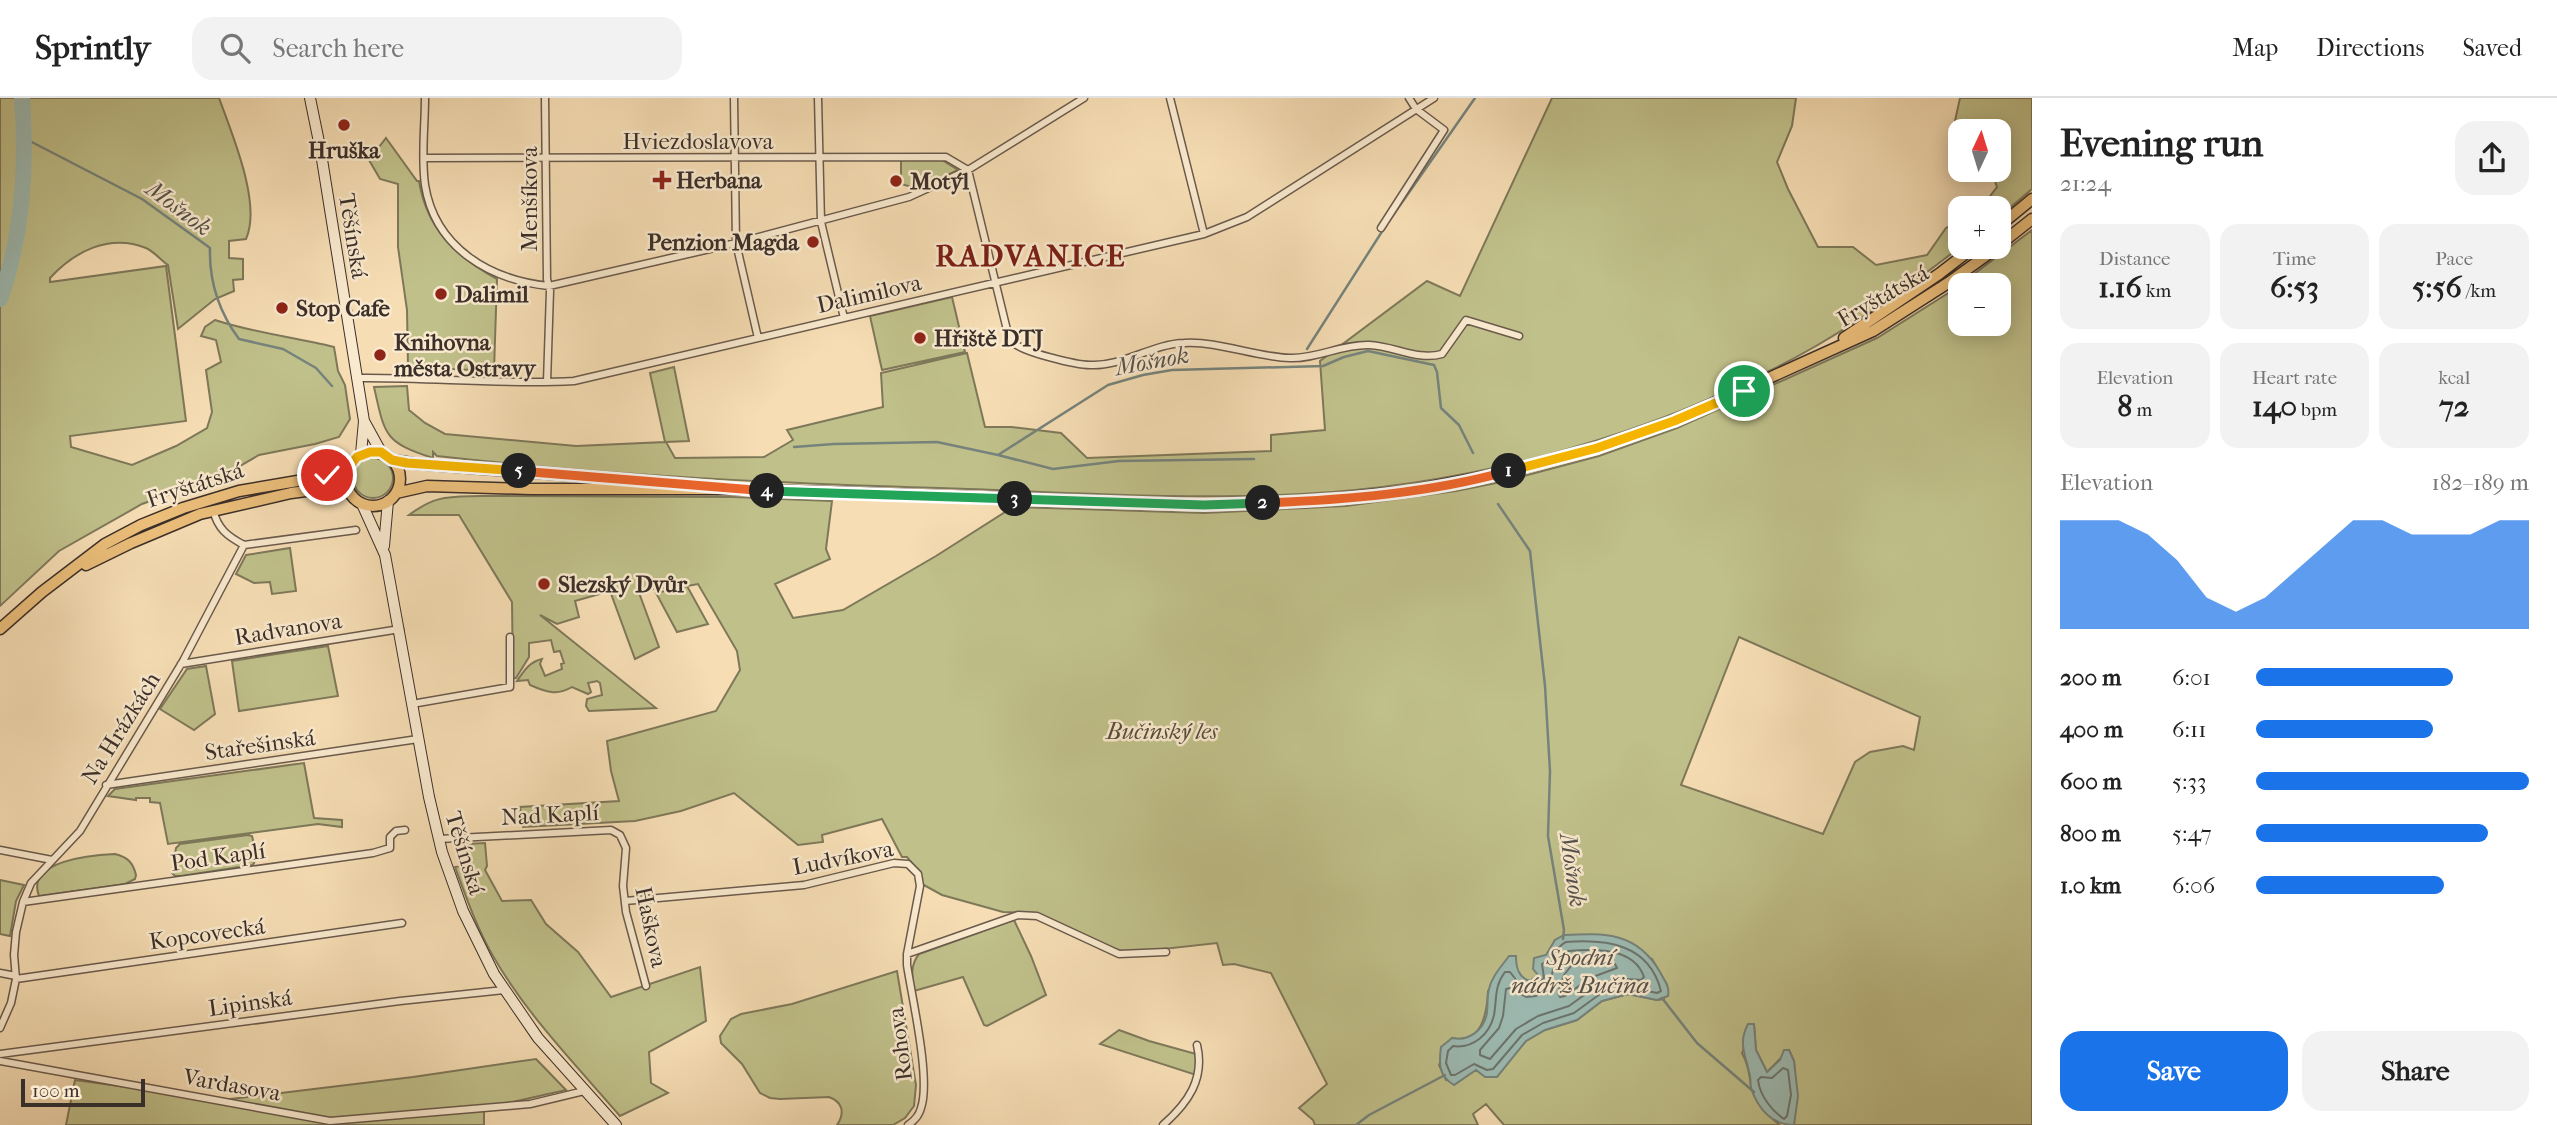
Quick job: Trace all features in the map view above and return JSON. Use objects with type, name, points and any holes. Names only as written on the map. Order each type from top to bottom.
[{"type":"main road","name":"Těšínská","points":[[310,98],[358,378],[364,421],[361,454]]},
{"type":"main road","points":[[2011,217],[2032,199]]},
{"type":"main road","name":"Fryštátská","points":[[2011,236],[2032,219]]},
{"type":"main road","name":"Fryštátská","points":[[1821,353],[1958,259]]},
{"type":"main road","name":"Fryštátská","points":[[396,493],[427,486],[733,489],[1204,505],[1356,498],[1455,483],[1597,448],[1697,411],[1873,331],[1948,284],[1982,259]]},
{"type":"main road","name":"Těšínská","points":[[364,421],[381,452]]},
{"type":"main road","points":[[381,452],[392,460],[400,475],[396,493],[388,502],[374,506],[362,504],[348,490],[348,468],[361,454],[381,452]]},
{"type":"main road","name":"Fryštátská","points":[[392,460],[733,489]]},
{"type":"main road","name":"Fryštátská","points":[[0,629],[42,592],[105,544],[175,511],[239,491],[321,477],[348,468]]},
{"type":"main road","name":"Fryštátská","points":[[68,574],[179,521],[213,510],[291,493],[328,488],[348,490]]},
{"type":"main road","name":"Těšínská","points":[[383,547],[388,502]]},
{"type":"main road","name":"Těšínská","points":[[362,504],[383,547],[418,739],[439,839],[455,890],[472,931],[504,990],[538,1038],[616,1125]]},
{"type":"street","points":[[425,98],[425,184],[433,216],[452,243],[474,262],[503,278],[524,284],[549,286],[821,222],[909,197],[968,170],[1084,98]]},
{"type":"street","name":"Menšíkova","points":[[545,98],[549,286],[547,382]]},
{"type":"street","points":[[734,98],[736,243],[758,338]]},
{"type":"street","points":[[818,98],[821,222],[844,318]]},
{"type":"street","points":[[1170,98],[1204,234]]},
{"type":"street","points":[[1381,228],[1444,130],[1416,109],[1409,98]]},
{"type":"street","name":"Dalimilova","points":[[358,378],[574,381],[1204,234],[1247,217],[1434,98]]},
{"type":"street","name":"Hviezdoslavova","points":[[425,158],[946,157],[968,170]]},
{"type":"street","points":[[968,170],[1008,334],[1014,344],[1031,351],[1088,365],[1102,365],[1181,343],[1203,343],[1290,358],[1350,346],[1371,345],[1428,358],[1442,354],[1466,320],[1520,335]]},
{"type":"street","points":[[213,510],[218,526],[244,545],[356,530]]},
{"type":"street","name":"Na Hrázkách","points":[[0,1028],[11,1003],[16,978],[16,932],[31,883],[80,831],[181,664],[244,545]]},
{"type":"street","name":"Radvanova","points":[[181,664],[400,629]]},
{"type":"street","points":[[412,704],[510,687],[510,637]]},
{"type":"street","name":"Stařešinská","points":[[106,785],[418,739]]},
{"type":"street","name":"Pod Kaplí","points":[[23,902],[373,853],[390,848],[390,837],[396,831],[405,830]]},
{"type":"street","name":"Nad Kaplí","points":[[439,839],[611,830],[620,835]]},
{"type":"street","name":"Haškova","points":[[620,835],[626,848],[623,886],[625,901],[636,955],[646,986]]},
{"type":"street","points":[[0,850],[52,860]]},
{"type":"street","name":"Ludvíkova","points":[[625,901],[804,885],[894,863],[908,864],[918,874],[920,886],[906,954]]},
{"type":"street","points":[[906,954],[1018,915],[1037,916],[1119,954],[1166,952]]},
{"type":"street","name":"Kopcovecká","points":[[0,973],[16,978],[402,923]]},
{"type":"street","name":"Rohova","points":[[906,954],[922,1061],[923,1098],[915,1121],[908,1125]]},
{"type":"street","name":"Lipinská","points":[[0,1055],[400,1001],[504,990]]},
{"type":"street","points":[[1164,1125],[1177,1114],[1192,1094],[1199,1076],[1200,1056],[1197,1045]]},
{"type":"street","name":"Vardasova","points":[[0,1061],[330,1121],[530,1104],[584,1091]]},
{"type":"green space","points":[[0,98],[219,98],[248,188],[250,224],[246,239],[229,241],[229,258],[243,259],[243,279],[233,280],[234,291],[215,299],[178,329],[168,265],[146,248],[119,243],[93,248],[70,260],[50,278],[50,282],[166,266],[186,421],[70,436],[71,447],[132,465],[176,446],[207,428],[212,412],[206,370],[221,362],[216,340],[201,336],[205,327],[215,320],[334,347],[338,371],[345,385],[350,419],[339,437],[259,455],[226,474],[142,504],[59,551],[0,606]]},
{"type":"green space","points":[[1552,98],[1796,98],[1792,126],[1777,162],[1818,247],[1853,247],[1876,265],[1927,255],[1948,227],[1948,256],[1890,299],[1816,346],[1696,405],[1632,429],[1501,466],[1367,489],[1259,496],[1093,494],[835,485],[635,474],[437,456],[433,452],[433,458],[405,447],[389,435],[381,417],[374,387],[407,386],[409,410],[445,434],[576,446],[665,442],[650,373],[674,367],[689,441],[666,442],[675,458],[764,457],[793,440],[787,430],[883,407],[881,373],[967,353],[985,427],[1061,433],[1087,458],[1271,451],[1271,435],[1325,430],[1320,361],[1427,281],[1460,296]]},
{"type":"green space","points":[[1960,98],[2032,98],[2032,189],[2011,207],[2011,196],[1990,196],[1997,187],[1995,182],[2011,182],[2011,119],[1955,119]]},
{"type":"green space","points":[[386,138],[419,181],[429,213],[445,239],[468,261],[497,279],[494,371],[408,367],[407,310],[398,247],[398,184],[380,179],[369,160]]},
{"type":"green space","points":[[901,160],[942,160],[958,170],[919,189],[901,184]]},
{"type":"green space","name":"Bučinský les","points":[[2032,230],[2032,1125],[1794,1125],[1794,1061],[1789,1050],[1767,1072],[1756,1050],[1754,1025],[1742,1053],[1755,1097],[1780,1125],[1504,1125],[1486,1104],[1473,1114],[1478,1125],[1315,1125],[1299,1108],[1327,1084],[1271,973],[1234,964],[1223,965],[1217,943],[1127,953],[1097,942],[1037,913],[1003,912],[942,895],[922,884],[920,873],[907,857],[902,857],[882,819],[822,835],[823,842],[798,845],[734,793],[681,811],[635,821],[523,827],[520,807],[619,801],[607,741],[716,711],[740,670],[737,651],[698,584],[638,590],[659,647],[635,659],[610,591],[575,601],[579,617],[557,624],[540,615],[656,708],[589,711],[586,706],[587,699],[602,695],[600,683],[597,681],[588,683],[591,692],[588,694],[572,687],[551,692],[530,685],[528,680],[517,681],[537,660],[542,659],[540,664],[545,676],[562,669],[561,664],[564,663],[560,651],[554,652],[551,640],[529,643],[529,657],[516,678],[513,678],[512,602],[459,515],[409,515],[435,500],[480,496],[733,497],[832,501],[826,549],[830,559],[775,584],[793,618],[843,610],[1013,507],[1204,513],[1346,506],[1456,491],[1599,456],[1677,428],[1877,338],[1948,293],[1948,336],[2011,336],[2011,273],[1975,273],[1994,259],[2011,259],[2011,246]],"holes":[[[1739,637],[1920,717],[1914,750],[1903,746],[1870,752],[1855,762],[1823,834],[1681,785]],[[1555,940],[1652,959],[1667,985],[1664,999],[1628,994],[1602,1001],[1577,1020],[1545,1030],[1526,1041],[1515,1054],[1446,1080],[1439,1065],[1452,1038],[1470,1037],[1481,1025],[1488,991],[1516,968],[1524,980],[1530,981],[1538,975]]]},
{"type":"green space","points":[[952,297],[965,352],[882,370],[870,316]]},
{"type":"green space","points":[[373,458],[387,464],[393,478],[387,492],[373,498],[359,492],[353,478],[359,464]]},
{"type":"green space","points":[[290,548],[296,591],[272,594],[270,582],[254,583],[236,574],[246,555]]},
{"type":"green space","points":[[687,586],[708,624],[677,632],[656,593]]},
{"type":"green space","points":[[328,646],[338,696],[239,711],[232,661]]},
{"type":"green space","points":[[206,666],[215,714],[194,730],[160,709],[187,669]]},
{"type":"green space","points":[[304,763],[314,818],[342,820],[342,827],[318,824],[168,844],[160,803],[150,802],[150,798],[136,800],[108,796],[115,789]]},
{"type":"green space","points":[[252,836],[255,847],[253,865],[181,876],[172,873],[176,848],[180,844]]},
{"type":"green space","points":[[485,843],[485,870],[502,901],[531,900],[546,924],[578,952],[611,997],[700,967],[706,1021],[649,1052],[651,1083],[668,1093],[620,1116],[552,1039],[521,999],[487,945],[455,867],[470,865],[467,844]]},
{"type":"green space","points":[[115,854],[131,863],[135,879],[125,884],[39,896],[37,884],[42,874],[51,867],[78,858]]},
{"type":"green space","points":[[0,880],[24,885],[16,901],[10,936],[0,934]]},
{"type":"green space","points":[[1014,920],[1046,995],[987,1026],[984,1025],[963,977],[914,991],[913,967],[919,954]]},
{"type":"green space","points":[[897,971],[916,1085],[914,1106],[905,1118],[893,1125],[837,1125],[841,1108],[829,1097],[770,1098],[760,1093],[742,1064],[721,1043],[720,1036],[731,1019],[741,1014],[792,1004]]},
{"type":"green space","points":[[1119,1030],[1196,1054],[1196,1075],[1100,1044]]},
{"type":"green space","points":[[536,1059],[566,1090],[484,1106],[484,1125],[66,1125],[75,1080],[222,1100]]},
{"type":"water","name":"Spodní nádrž Bučina","points":[[1564,935],[1606,935],[1630,942],[1651,959],[1666,983],[1668,996],[1657,1000],[1628,994],[1602,1001],[1577,1020],[1545,1030],[1526,1041],[1497,1077],[1485,1077],[1476,1070],[1454,1085],[1442,1073],[1441,1047],[1452,1038],[1464,1038],[1480,1029],[1486,1018],[1490,984],[1509,956],[1516,956],[1518,972],[1530,981],[1538,975],[1533,969],[1534,958],[1546,955],[1555,940]]},
{"type":"water","points":[[1748,1024],[1754,1024],[1756,1050],[1767,1072],[1780,1060],[1784,1050],[1789,1050],[1794,1061],[1798,1096],[1794,1125],[1773,1119],[1762,1109],[1754,1096],[1743,1048],[1743,1037]]},
{"type":"waterway","points":[[0,299],[14,250],[22,200],[22,98]]},
{"type":"waterway","points":[[1389,221],[1475,98]]},
{"type":"waterway","name":"Mošnok","points":[[24,138],[142,199],[210,248],[211,273],[217,296],[239,339],[283,349],[316,368],[332,386]]},
{"type":"waterway","points":[[1307,349],[1383,230]]},
{"type":"waterway","name":"Mošnok","points":[[794,447],[937,442],[998,455],[1108,385],[1143,375],[1172,370],[1323,366],[1368,351],[1434,365],[1441,408],[1459,425],[1473,453]]},
{"type":"waterway","points":[[998,455],[1053,469],[1119,461],[1254,459]]},
{"type":"waterway","name":"Mošnok","points":[[1498,504],[1530,551],[1545,686],[1550,771],[1548,836],[1564,930],[1563,939]]},
{"type":"waterway","name":"Mošnok","points":[[1662,998],[1697,1043],[1754,1092]]},
{"type":"waterway","points":[[1356,1125],[1369,1115],[1445,1075]]},
{"type":"place","name":"Hruška","points":[[344,125]]},
{"type":"place","name":"Herbana","points":[[662,180]]},
{"type":"place","name":"Motýl","points":[[896,181]]},
{"type":"place","name":"Penzion Magda","points":[[813,242]]},
{"type":"place","name":"Dalimil","points":[[441,294]]},
{"type":"place","name":"Stop Cafe","points":[[282,308]]},
{"type":"place","name":"Hřiště DTJ","points":[[920,338]]},
{"type":"place","name":"Knihovna města Ostravy","points":[[380,355]]},
{"type":"place","name":"Slezský Dvůr","points":[[544,584]]},
{"type":"district","name":"RADVANICE","points":[[1031,256]]},
{"type":"route","points":[[327,475],[348,468],[361,454],[381,452],[392,460],[407,463],[626,478],[733,489],[1204,505],[1304,502],[1410,491],[1499,474],[1597,448],[1674,421],[1744,391]]}]
